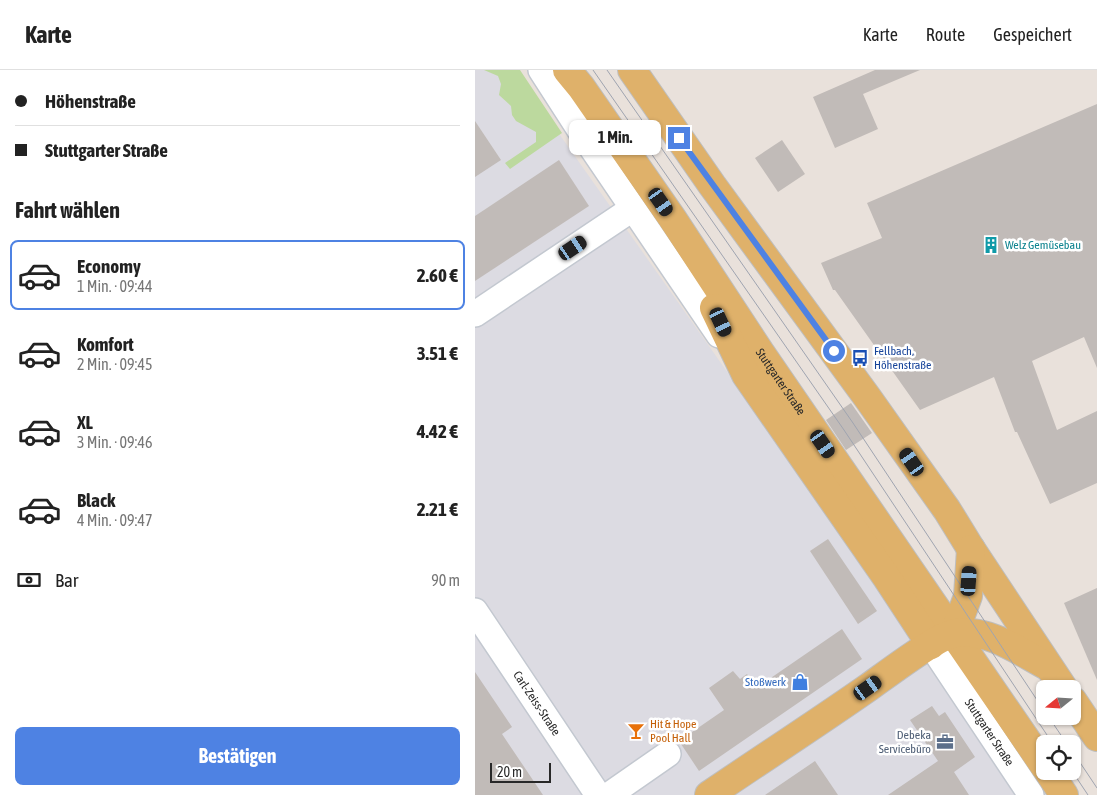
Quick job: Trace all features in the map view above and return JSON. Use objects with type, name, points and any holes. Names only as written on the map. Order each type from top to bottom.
[{"type":"main road","name":"Stuttgarter Straße","points":[[567,70],[581,87],[672,218],[760,352],[942,639],[1036,756]]},
{"type":"main road","points":[[632,70],[712,185],[947,510],[971,550],[1057,678]]},
{"type":"main road","points":[[672,218],[746,375],[887,578],[942,639]]},
{"type":"main road","points":[[709,795],[942,639],[958,623],[968,596],[971,550]]},
{"type":"main road","points":[[942,639],[979,634],[996,638],[1057,678]]},
{"type":"main road","points":[[1081,713],[1097,737]]},
{"type":"main road","points":[[1054,780],[1064,795]]},
{"type":"street","name":"Stuttgarter Straße","points":[[541,70],[746,375]]},
{"type":"street","points":[[475,314],[633,209]]},
{"type":"street","name":"Carl-Zeiss-Straße","points":[[475,611],[598,795]]},
{"type":"street","name":"Stuttgarter Straße","points":[[942,639],[1031,795]]},
{"type":"street","points":[[609,795],[668,754]]},
{"type":"shaded area","points":[[475,70],[514,70],[1026,795],[475,795]]},
{"type":"green space","points":[[484,70],[520,70],[562,133],[510,169],[505,163],[536,142],[536,132],[516,121],[512,115],[511,106],[499,95],[501,84],[498,76]]},
{"type":"building","points":[[875,70],[920,70],[863,94],[878,129],[835,148],[813,97]]},
{"type":"building","name":"Welz Gemüsebau","points":[[1097,104],[1097,368],[1084,337],[1032,361],[1057,430],[1097,411],[1097,483],[1050,504],[1017,432],[1015,432],[994,377],[920,410],[835,290],[833,290],[821,263],[882,238],[867,203]]},
{"type":"building","points":[[475,121],[501,160],[475,177]]},
{"type":"building","points":[[782,140],[805,174],[778,192],[755,158]]},
{"type":"building","points":[[559,160],[589,206],[475,281],[475,216]]},
{"type":"building","points":[[851,403],[872,433],[846,450],[826,420]]},
{"type":"building","points":[[828,539],[877,611],[858,624],[810,551]]},
{"type":"building","points":[[1097,588],[1097,680],[1064,603]]},
{"type":"building","points":[[842,629],[862,659],[699,771],[679,741],[724,710],[709,688],[733,671],[740,679],[747,674],[756,688]]},
{"type":"building","points":[[475,672],[512,727],[502,734],[543,795],[475,795]]},
{"type":"building","points":[[932,706],[939,716],[945,712],[975,757],[954,772],[969,795],[888,795],[938,761],[910,720]]},
{"type":"building","points":[[815,761],[838,795],[765,795]]},
{"type":"tram line","points":[[593,70],[844,430],[1047,735]]},
{"type":"tram line","points":[[607,70],[853,423],[1036,698]]},
{"type":"tram line","points":[[1054,725],[1061,735]]},
{"type":"tram line","points":[[1081,764],[1097,788]]},
{"type":"tram line","points":[[1078,780],[1088,795]]},
{"type":"place","name":"Welz Gemüsebau","points":[[991,245]]},
{"type":"place","name":"Fellbach, Höhenstraße","points":[[860,358]]},
{"type":"place","name":"Stoßwerk","points":[[800,682]]},
{"type":"place","name":"Hit & Hope Pool Hall","points":[[636,731]]},
{"type":"place","name":"Debeka Servicebüro","points":[[945,742]]},
{"type":"route","points":[[679,138],[834,351]]}]
